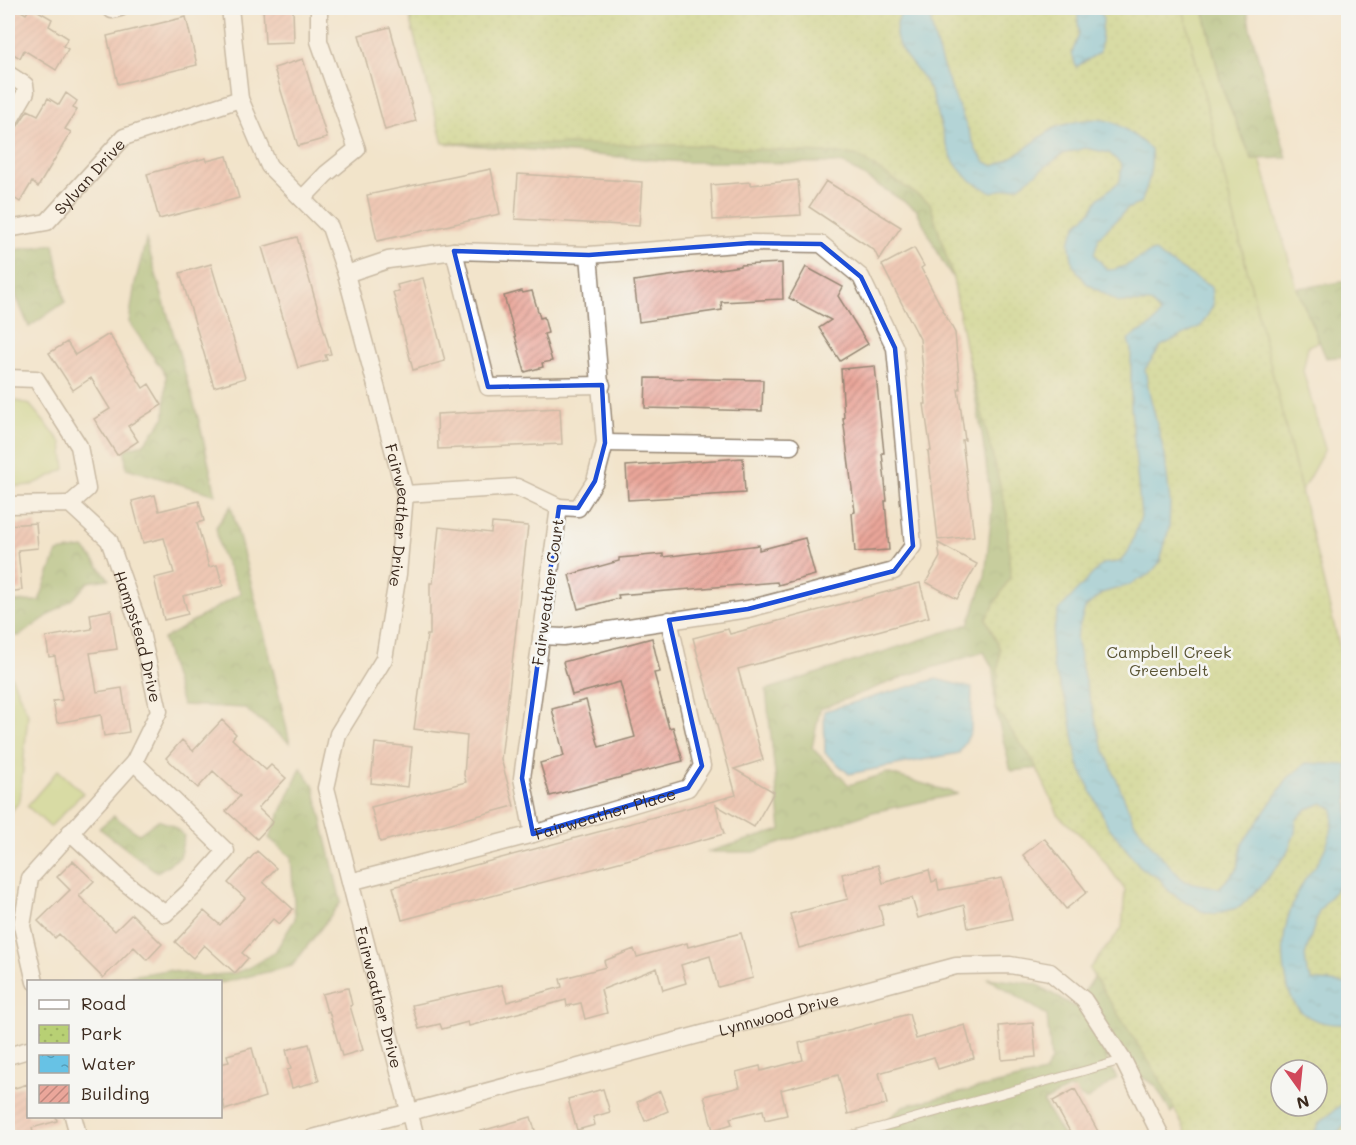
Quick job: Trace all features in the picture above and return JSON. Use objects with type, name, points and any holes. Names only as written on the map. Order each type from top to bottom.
[{"type":"street","name":"Fairweather Drive","points":[[230,8],[240,99],[269,166],[330,227],[346,274],[405,494],[398,574],[384,659],[338,734],[326,788],[416,1137]]},
{"type":"street","points":[[302,199],[326,174],[357,149],[319,41],[319,8]]},
{"type":"street","points":[[8,74],[25,85],[27,92],[8,123]]},
{"type":"street","name":"Sylvan Drive","points":[[8,229],[47,222],[124,137],[240,99]]},
{"type":"street","points":[[346,274],[388,260],[454,251],[590,255],[752,243],[821,244],[861,277],[895,348],[913,546],[894,571],[748,609],[563,637],[541,636]]},
{"type":"street","points":[[454,251],[488,387],[602,385]]},
{"type":"street","points":[[559,507],[578,508],[595,481],[605,443],[590,255]]},
{"type":"street","points":[[8,378],[36,379],[79,446],[87,489],[70,504],[8,505]]},
{"type":"street","points":[[605,443],[791,446]]},
{"type":"street","name":"Fairweather Court","points":[[405,494],[517,487],[559,507],[522,778],[533,834]]},
{"type":"street","name":"Hampstead Drive","points":[[35,980],[22,926],[30,878],[134,762],[159,711],[140,628],[109,540],[70,504]]},
{"type":"street","name":"Fairweather Place","points":[[350,882],[533,834],[688,788],[702,766],[669,620]]},
{"type":"street","points":[[70,832],[123,881],[165,914],[195,886],[226,851],[134,762]]},
{"type":"street","name":"Lynnwood Drive","points":[[313,1137],[956,966],[1010,965],[1050,972],[1084,1000],[1124,1060],[1162,1137]]},
{"type":"street","points":[[8,1056],[27,1050]]},
{"type":"street","points":[[74,1118],[79,1137]]},
{"type":"lane","points":[[842,1137],[1124,1060]]},
{"type":"highlighted area","points":[[751,243],[821,244],[861,277],[895,348],[913,546],[894,571],[748,609],[669,620],[702,766],[688,788],[533,834],[522,778],[559,507],[578,508],[595,481],[605,443],[602,385],[488,387],[454,251],[589,255]]},
{"type":"green space","points":[[410,8],[932,122],[1078,764],[1011,771],[995,708],[993,669],[984,652],[911,674],[820,709],[812,748],[849,785],[887,773],[958,794],[873,812],[754,852],[707,852],[781,830],[766,690],[969,624],[985,577],[992,510],[982,434],[953,278],[916,209],[843,163],[683,162],[443,143],[411,24]]},
{"type":"green space","name":"Campbell Creek Greenbelt","points":[[410,8],[1183,8],[1348,682],[1348,1137],[1188,1137],[1160,1079],[1089,969],[1122,928],[1125,890],[1095,848],[1059,816],[1034,762],[995,708],[1000,649],[986,619],[1010,577],[1007,513],[965,345],[953,278],[930,203],[856,155],[689,145],[443,143],[411,24]]},
{"type":"green space","points":[[1112,8],[1203,8],[1223,91],[1252,159],[1260,159],[1297,288],[1319,342],[1308,346],[1303,371],[1325,449],[1301,492]]},
{"type":"green space","points":[[1203,8],[1247,8],[1250,28],[1287,158],[1252,159],[1223,91]]},
{"type":"green space","points":[[146,240],[199,421],[216,495],[126,468],[125,449],[144,444],[165,417],[166,375],[129,322],[135,283]]},
{"type":"green space","points":[[54,244],[65,302],[29,327],[13,289],[8,288],[8,251]]},
{"type":"green space","points":[[1348,281],[1348,356],[1326,358],[1297,288]]},
{"type":"green space","points":[[8,398],[30,405],[62,443],[65,469],[32,485],[8,487]]},
{"type":"green space","points":[[231,506],[290,743],[244,708],[182,705],[163,639],[241,593],[220,551],[216,527]]},
{"type":"green space","points":[[84,548],[109,579],[88,582],[75,597],[19,636],[8,635],[8,602],[39,601],[57,552]]},
{"type":"green space","points":[[8,669],[28,714],[20,801],[8,815]]},
{"type":"green space","points":[[301,768],[314,786],[341,902],[292,966],[222,983],[222,980],[103,980],[168,970],[201,976],[235,973],[275,952],[295,919],[291,857],[269,838]]},
{"type":"green space","points":[[58,770],[83,793],[50,827],[27,806]]},
{"type":"green space","points":[[114,816],[139,834],[158,820],[174,826],[184,836],[180,857],[157,872],[99,828]]},
{"type":"green space","points":[[1102,966],[1246,1012],[1171,1113],[1155,1085],[1104,1055],[1117,1078],[1086,1100],[1070,1088],[1043,1102],[1064,1137],[858,1138],[872,1134],[903,1106],[1044,1073],[1051,1060],[1047,1015],[987,978],[1036,984],[1074,1007]]},
{"type":"water","points":[[902,8],[929,8],[936,44],[948,80],[976,150],[985,162],[994,166],[1011,158],[1055,128],[1096,119],[1115,123],[1151,149],[1149,177],[1141,203],[1127,209],[1099,237],[1094,254],[1107,270],[1126,266],[1154,251],[1211,287],[1213,306],[1201,326],[1161,346],[1145,369],[1165,456],[1170,502],[1169,528],[1160,562],[1150,574],[1129,585],[1102,593],[1085,608],[1076,637],[1084,677],[1102,744],[1133,820],[1151,845],[1184,881],[1219,888],[1237,869],[1242,844],[1287,779],[1306,763],[1348,765],[1348,865],[1340,884],[1319,911],[1305,955],[1307,973],[1312,980],[1348,984],[1348,1024],[1328,1023],[1310,1018],[1296,1006],[1288,988],[1284,959],[1285,933],[1291,907],[1327,843],[1333,809],[1323,803],[1307,809],[1296,820],[1295,833],[1286,855],[1263,884],[1240,907],[1215,914],[1201,911],[1186,903],[1169,891],[1159,878],[1142,869],[1108,826],[1078,764],[1069,710],[1053,667],[1051,643],[1058,611],[1102,564],[1119,562],[1128,553],[1141,517],[1131,407],[1131,349],[1128,340],[1150,326],[1160,313],[1151,303],[1118,302],[1086,283],[1073,265],[1069,242],[1078,223],[1091,211],[1099,198],[1120,181],[1122,165],[1109,153],[1085,148],[1063,154],[1019,186],[992,192],[973,182],[960,170],[951,156],[931,94],[923,78],[903,53],[898,41],[896,28]]},
{"type":"water","points":[[1077,8],[1099,8],[1103,19],[1100,52],[1076,67],[1072,53],[1079,34]]},
{"type":"water","points":[[936,679],[972,688],[971,732],[959,753],[849,774],[825,753],[824,711]]},
{"type":"water","points":[[1348,1099],[1348,1122],[1336,1134],[1338,1137],[1311,1137],[1320,1122],[1329,1118],[1329,1115]]},
{"type":"building","points":[[8,8],[16,8],[26,14],[30,8],[33,8],[52,19],[49,26],[68,38],[63,46],[68,49],[56,70],[24,50],[20,58],[8,51]]},
{"type":"building","points":[[263,8],[293,8],[294,42],[265,43]]},
{"type":"building","points":[[186,17],[197,65],[118,84],[107,36]]},
{"type":"building","points":[[390,27],[416,121],[385,130],[359,35]]},
{"type":"building","points":[[303,59],[327,138],[298,146],[274,68]]},
{"type":"building","points":[[66,93],[77,101],[73,108],[77,110],[65,129],[71,132],[38,187],[32,182],[20,202],[8,194],[8,141],[28,110],[38,115],[48,98],[59,105]]},
{"type":"building","points":[[227,156],[239,198],[159,219],[147,174],[206,158],[207,161]]},
{"type":"building","points":[[491,169],[500,214],[377,241],[367,195]]},
{"type":"building","points":[[518,174],[642,182],[639,226],[515,219]]},
{"type":"building","points":[[798,180],[801,215],[713,220],[711,185],[751,182],[751,185]]},
{"type":"building","points":[[826,181],[901,227],[879,260],[874,250],[809,207]]},
{"type":"building","points":[[297,237],[331,354],[325,355],[327,360],[298,368],[262,247]]},
{"type":"building","points":[[914,248],[924,266],[921,268],[955,333],[960,389],[958,389],[965,440],[962,440],[974,536],[938,540],[928,451],[931,451],[924,404],[926,404],[920,339],[882,265]]},
{"type":"building","points":[[782,263],[783,299],[721,302],[722,310],[639,322],[634,281],[740,265]]},
{"type":"building","points":[[211,264],[245,378],[214,387],[180,273]]},
{"type":"building","points":[[806,267],[843,287],[838,296],[868,344],[840,361],[819,328],[831,320],[789,298]]},
{"type":"building","points":[[423,278],[445,361],[413,370],[393,292],[399,291],[397,285]]},
{"type":"building","points":[[522,291],[523,293],[532,291],[540,318],[544,317],[548,333],[544,334],[552,361],[542,363],[543,367],[525,372],[504,296]]},
{"type":"building","points":[[109,334],[143,388],[149,384],[162,405],[128,426],[138,441],[117,455],[94,419],[110,409],[91,378],[73,390],[49,353],[67,342],[75,355]]},
{"type":"building","points":[[875,366],[884,453],[882,453],[889,550],[855,552],[852,513],[855,512],[843,418],[841,369]]},
{"type":"building","points":[[646,378],[763,380],[762,411],[645,408]]},
{"type":"building","points":[[560,408],[562,444],[438,449],[437,414]]},
{"type":"building","points":[[743,458],[745,493],[628,500],[626,466]]},
{"type":"building","points":[[155,495],[159,511],[199,501],[204,521],[197,523],[209,567],[217,565],[223,586],[183,596],[188,614],[164,620],[154,578],[174,573],[164,538],[143,543],[132,501]]},
{"type":"building","points":[[36,523],[38,548],[18,550],[22,590],[8,592],[8,525]]},
{"type":"building","points":[[492,523],[528,526],[501,759],[514,806],[380,842],[371,807],[466,782],[464,775],[467,736],[414,729],[427,635],[430,635],[430,583],[433,583],[439,527],[491,533]]},
{"type":"building","points":[[805,538],[815,575],[778,585],[777,582],[618,595],[619,598],[578,609],[569,575],[619,561],[619,558],[663,554],[663,557],[759,545],[759,550]]},
{"type":"building","points":[[938,543],[977,564],[957,599],[926,582],[940,557]]},
{"type":"building","points":[[920,583],[929,617],[738,669],[763,760],[734,769],[774,792],[754,827],[716,805],[724,834],[402,920],[393,887],[736,795],[693,638],[728,629],[730,634]]},
{"type":"building","points":[[111,610],[117,649],[90,653],[97,692],[122,688],[129,732],[104,736],[101,715],[57,723],[53,701],[62,700],[55,656],[49,657],[46,637],[92,629],[90,614]]},
{"type":"building","points":[[652,638],[660,672],[654,673],[669,728],[673,727],[683,761],[550,796],[540,763],[564,756],[552,709],[586,700],[599,747],[635,737],[620,682],[572,695],[563,662]]},
{"type":"building","points":[[222,720],[236,734],[232,739],[266,770],[271,765],[286,778],[258,808],[273,822],[257,839],[226,811],[240,796],[213,771],[198,788],[166,758],[182,740],[193,751]]},
{"type":"building","points":[[375,743],[412,747],[408,787],[371,783]]},
{"type":"building","points":[[1044,838],[1087,892],[1066,909],[1023,855]]},
{"type":"building","points":[[257,851],[276,868],[263,882],[293,909],[279,924],[273,919],[242,953],[248,958],[235,973],[204,945],[193,958],[175,942],[204,911],[220,925],[245,898],[228,883]]},
{"type":"building","points":[[73,861],[94,881],[79,896],[115,931],[132,914],[162,944],[147,960],[134,947],[103,978],[59,934],[55,938],[38,921],[70,890],[57,877]]},
{"type":"building","points":[[878,865],[883,883],[929,870],[932,882],[937,880],[939,890],[1002,878],[1012,919],[968,928],[964,905],[918,918],[912,898],[879,906],[884,925],[799,948],[790,914],[848,899],[842,874]]},
{"type":"building","points":[[741,933],[753,978],[718,987],[710,956],[681,965],[686,983],[663,990],[657,968],[601,990],[607,1013],[585,1019],[581,1003],[567,1006],[566,1000],[469,1026],[468,1022],[442,1029],[440,1024],[419,1029],[412,1005],[502,985],[507,1002],[562,987],[560,979],[606,967],[604,961],[634,949],[637,957],[687,943],[688,947]]},
{"type":"building","points":[[348,988],[352,1005],[350,1006],[363,1050],[342,1056],[322,994]]},
{"type":"building","points":[[909,1014],[916,1039],[965,1025],[974,1058],[938,1069],[934,1057],[879,1073],[887,1104],[848,1114],[838,1075],[781,1090],[787,1115],[765,1120],[763,1110],[730,1118],[732,1124],[713,1130],[704,1096],[740,1087],[736,1072],[760,1066],[761,1071],[803,1060],[799,1043]]},
{"type":"building","points":[[1033,1023],[1036,1057],[1002,1060],[999,1026]]},
{"type":"building","points":[[309,1044],[319,1081],[292,1088],[287,1070],[291,1069],[286,1050]]},
{"type":"building","points":[[252,1048],[265,1097],[225,1110],[222,1101],[222,1064],[229,1062],[227,1055]]},
{"type":"building","points":[[27,1084],[27,1118],[56,1118],[57,1121],[32,1128],[34,1137],[15,1137],[8,1112],[8,1090]]},
{"type":"building","points":[[603,1089],[610,1112],[593,1117],[595,1125],[577,1130],[568,1099]]},
{"type":"building","points":[[1075,1089],[1101,1137],[1073,1137],[1053,1101]]},
{"type":"building","points":[[660,1091],[668,1111],[645,1121],[637,1102]]},
{"type":"building","points":[[531,1117],[537,1137],[474,1137],[474,1133]]}]
